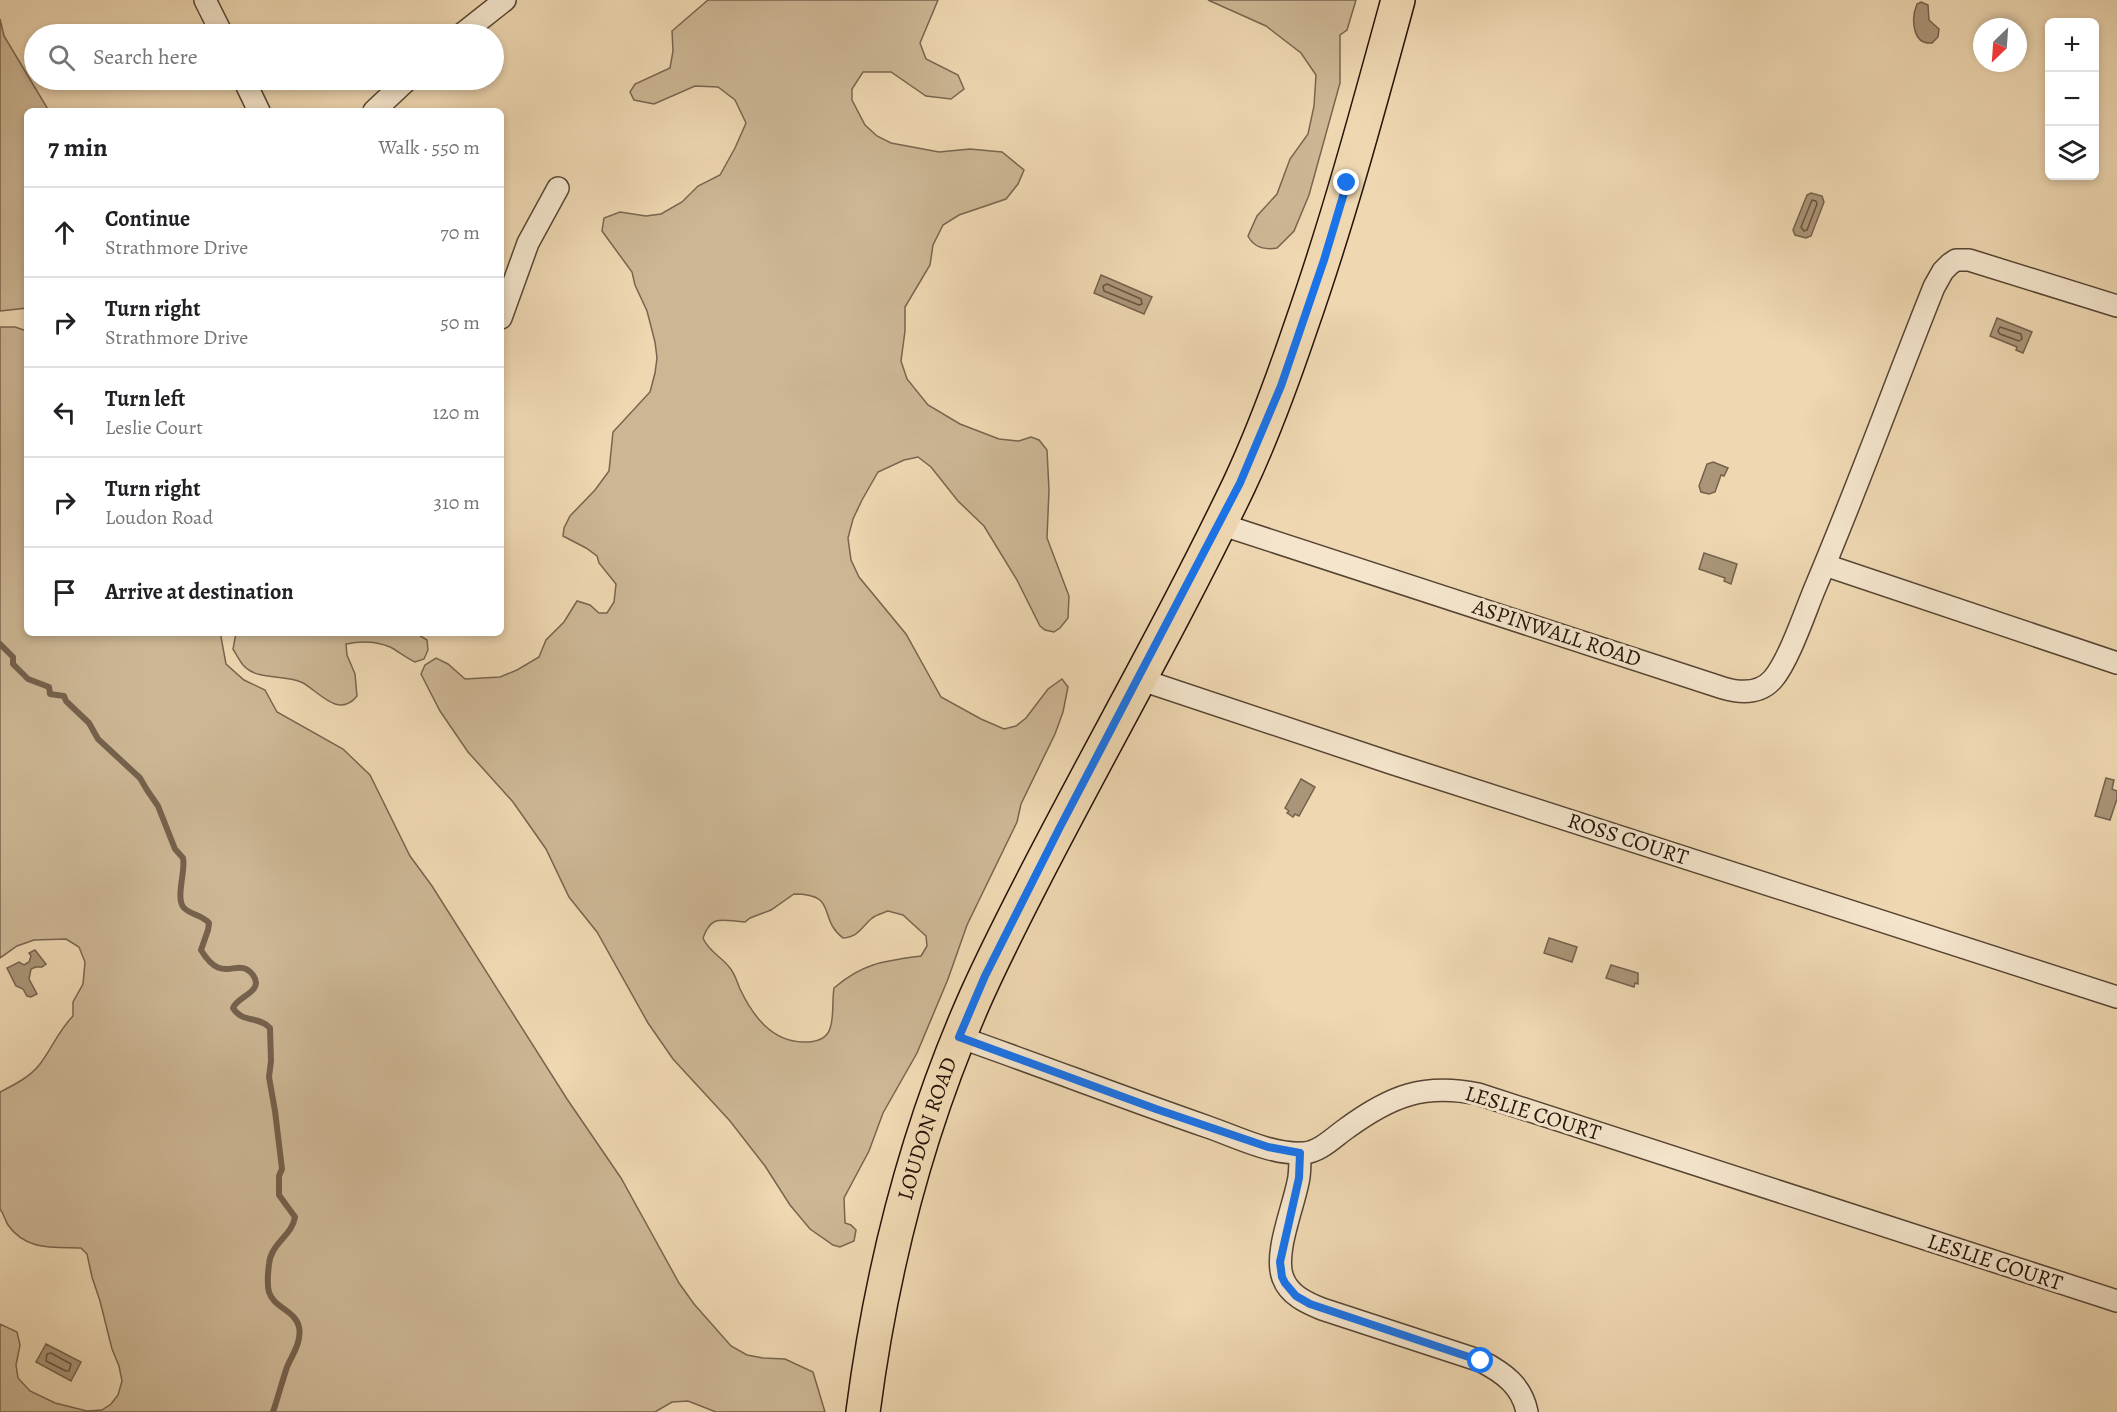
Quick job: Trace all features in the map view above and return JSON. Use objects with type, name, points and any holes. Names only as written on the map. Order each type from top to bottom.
[{"type":"main road","name":"LOUDON ROAD","points":[[863,1412],[881,1297],[901,1210],[924,1131],[959,1037],[996,955],[1064,819],[1220,524],[1255,449],[1281,386],[1321,270],[1398,0]]},
{"type":"street","points":[[205,0],[217,24]]},
{"type":"street","points":[[475,24],[505,0]]},
{"type":"street","points":[[249,90],[258,108]]},
{"type":"street","points":[[377,108],[396,90]]},
{"type":"street","points":[[506,289],[558,188]]},
{"type":"street","name":"ASPINWALL ROAD","points":[[1220,524],[1740,692],[1763,687],[1774,678],[1785,659],[1825,565],[1934,287],[1946,267],[1956,260],[1981,262],[2117,306]]},
{"type":"street","points":[[1825,565],[2117,663]]},
{"type":"street","name":"ROSS COURT","points":[[1139,679],[1422,773],[2117,997]]},
{"type":"street","points":[[959,1037],[1201,1125],[1278,1150],[1300,1153],[1299,1178],[1280,1262],[1282,1277],[1290,1289],[1310,1304],[1481,1361],[1504,1374],[1515,1385],[1525,1403],[1527,1412]]},
{"type":"street","name":"LESLIE COURT","points":[[1300,1153],[1318,1149],[1374,1111],[1409,1094],[1434,1089],[1462,1090],[1492,1097],[2117,1301]]},
{"type":"shaded area","points":[[708,0],[938,0],[920,43],[926,59],[958,75],[964,89],[951,99],[926,96],[891,72],[863,72],[852,89],[852,100],[865,125],[877,136],[891,143],[939,152],[970,149],[1002,152],[1024,170],[1018,184],[1006,199],[959,215],[943,225],[933,245],[930,265],[905,307],[901,361],[907,379],[928,405],[960,424],[999,439],[1019,441],[1031,437],[1039,440],[1047,450],[1049,490],[1047,538],[1069,596],[1068,618],[1054,632],[1040,626],[1017,580],[984,526],[958,501],[931,467],[918,457],[904,460],[878,472],[853,519],[848,538],[851,560],[859,577],[906,634],[941,697],[1004,729],[1016,726],[1026,718],[1048,689],[1062,679],[1068,687],[1063,712],[1055,734],[1021,804],[1017,822],[967,925],[948,979],[917,1053],[883,1113],[869,1151],[844,1198],[845,1223],[856,1230],[854,1241],[840,1247],[833,1245],[810,1229],[730,1121],[673,1059],[648,1023],[597,932],[569,897],[546,849],[513,802],[468,752],[440,711],[421,674],[425,665],[436,658],[448,664],[465,679],[500,677],[539,657],[546,640],[564,622],[577,601],[590,605],[599,613],[607,613],[614,602],[616,584],[599,563],[597,556],[563,536],[564,528],[570,516],[595,490],[609,471],[613,432],[650,392],[657,358],[647,311],[635,285],[632,272],[602,231],[604,218],[620,212],[646,216],[661,214],[682,202],[698,186],[720,175],[746,123],[735,100],[718,87],[695,86],[654,104],[634,100],[630,92],[635,84],[670,68],[673,51],[672,31]],"holes":[[[794,894],[817,898],[822,903],[835,930],[843,938],[856,934],[877,915],[888,911],[903,915],[926,936],[927,946],[921,956],[865,968],[834,988],[831,1025],[828,1032],[823,1038],[803,1042],[781,1037],[764,1025],[745,999],[732,970],[708,947],[703,938],[706,930],[714,922],[719,920],[745,922],[771,910]]]},
{"type":"shaded area","points":[[1208,0],[1356,0],[1347,30],[1340,35],[1340,83],[1309,195],[1294,231],[1277,248],[1260,247],[1248,236],[1257,216],[1277,194],[1290,159],[1308,134],[1314,106],[1316,75],[1301,53],[1266,26]]},
{"type":"shaded area","points":[[0,19],[4,36],[24,69],[24,90],[36,90],[47,108],[24,108],[24,308],[0,311]]},
{"type":"shaded area","points":[[0,327],[15,327],[24,330],[24,636],[221,636],[226,664],[244,680],[265,690],[277,712],[343,749],[370,775],[410,856],[432,886],[567,1099],[621,1178],[679,1283],[694,1304],[731,1346],[747,1355],[785,1359],[813,1372],[825,1412],[716,1412],[688,1401],[672,1402],[655,1412],[0,1412],[0,1324],[17,1332],[20,1345],[16,1365],[18,1378],[30,1391],[55,1403],[87,1411],[102,1410],[118,1395],[122,1381],[87,1254],[81,1248],[41,1246],[23,1239],[8,1225],[0,1209],[0,1092],[36,1069],[73,1016],[73,1002],[83,984],[85,962],[79,947],[66,939],[34,940],[17,946],[0,958]]},
{"type":"shaded area","points":[[235,636],[421,636],[427,640],[428,650],[424,659],[415,662],[390,647],[379,644],[362,642],[346,644],[347,655],[355,674],[357,696],[350,703],[342,705],[328,701],[301,682],[249,670],[233,649]]},
{"type":"water","points":[[1921,2],[1928,5],[1929,20],[1939,29],[1938,37],[1932,43],[1920,40],[1915,30],[1915,10],[1917,4]]},
{"type":"water","points":[[1811,193],[1822,196],[1824,202],[1811,236],[1806,238],[1795,235],[1793,230],[1807,195]]},
{"type":"water","points":[[1101,275],[1152,297],[1144,314],[1094,293]]},
{"type":"water","points":[[1997,318],[2032,332],[2023,353],[2016,350],[2017,347],[1990,336]]},
{"type":"water","points":[[1713,462],[1728,468],[1724,476],[1721,475],[1715,492],[1709,494],[1701,492],[1699,486],[1707,464]]},
{"type":"water","points":[[1704,553],[1737,564],[1731,584],[1724,581],[1725,578],[1699,569]]},
{"type":"water","points":[[2106,778],[2114,780],[2112,789],[2117,791],[2117,799],[2110,820],[2095,816]]},
{"type":"water","points":[[1301,779],[1315,787],[1299,816],[1295,814],[1293,817],[1287,813],[1289,811],[1285,808]]},
{"type":"water","points":[[1549,938],[1577,947],[1572,962],[1544,953]]},
{"type":"water","points":[[35,950],[46,964],[31,969],[29,979],[37,994],[31,997],[16,986],[7,968],[19,962],[24,965],[29,962],[31,956],[29,953]]},
{"type":"water","points":[[1611,965],[1638,973],[1638,984],[1635,983],[1634,987],[1606,978]]},
{"type":"water","points":[[46,1344],[81,1362],[71,1381],[36,1362]]},
{"type":"waterway","points":[[0,644],[13,657],[13,664],[28,679],[49,687],[50,694],[64,696],[66,701],[89,723],[98,739],[140,778],[158,806],[175,849],[183,858],[181,904],[209,923],[201,950],[216,967],[242,968],[253,975],[256,981],[253,990],[233,1008],[241,1016],[266,1024],[270,1028],[269,1077],[282,1169],[279,1176],[279,1195],[295,1217],[290,1229],[273,1250],[268,1286],[275,1302],[294,1317],[300,1333],[273,1412]]},
{"type":"route","points":[[1347,183],[1324,260],[1281,386],[1240,483],[1060,827],[985,976],[959,1037],[1156,1109],[1268,1147],[1300,1153],[1299,1178],[1280,1262],[1282,1277],[1296,1296],[1322,1309],[1481,1361]]}]
